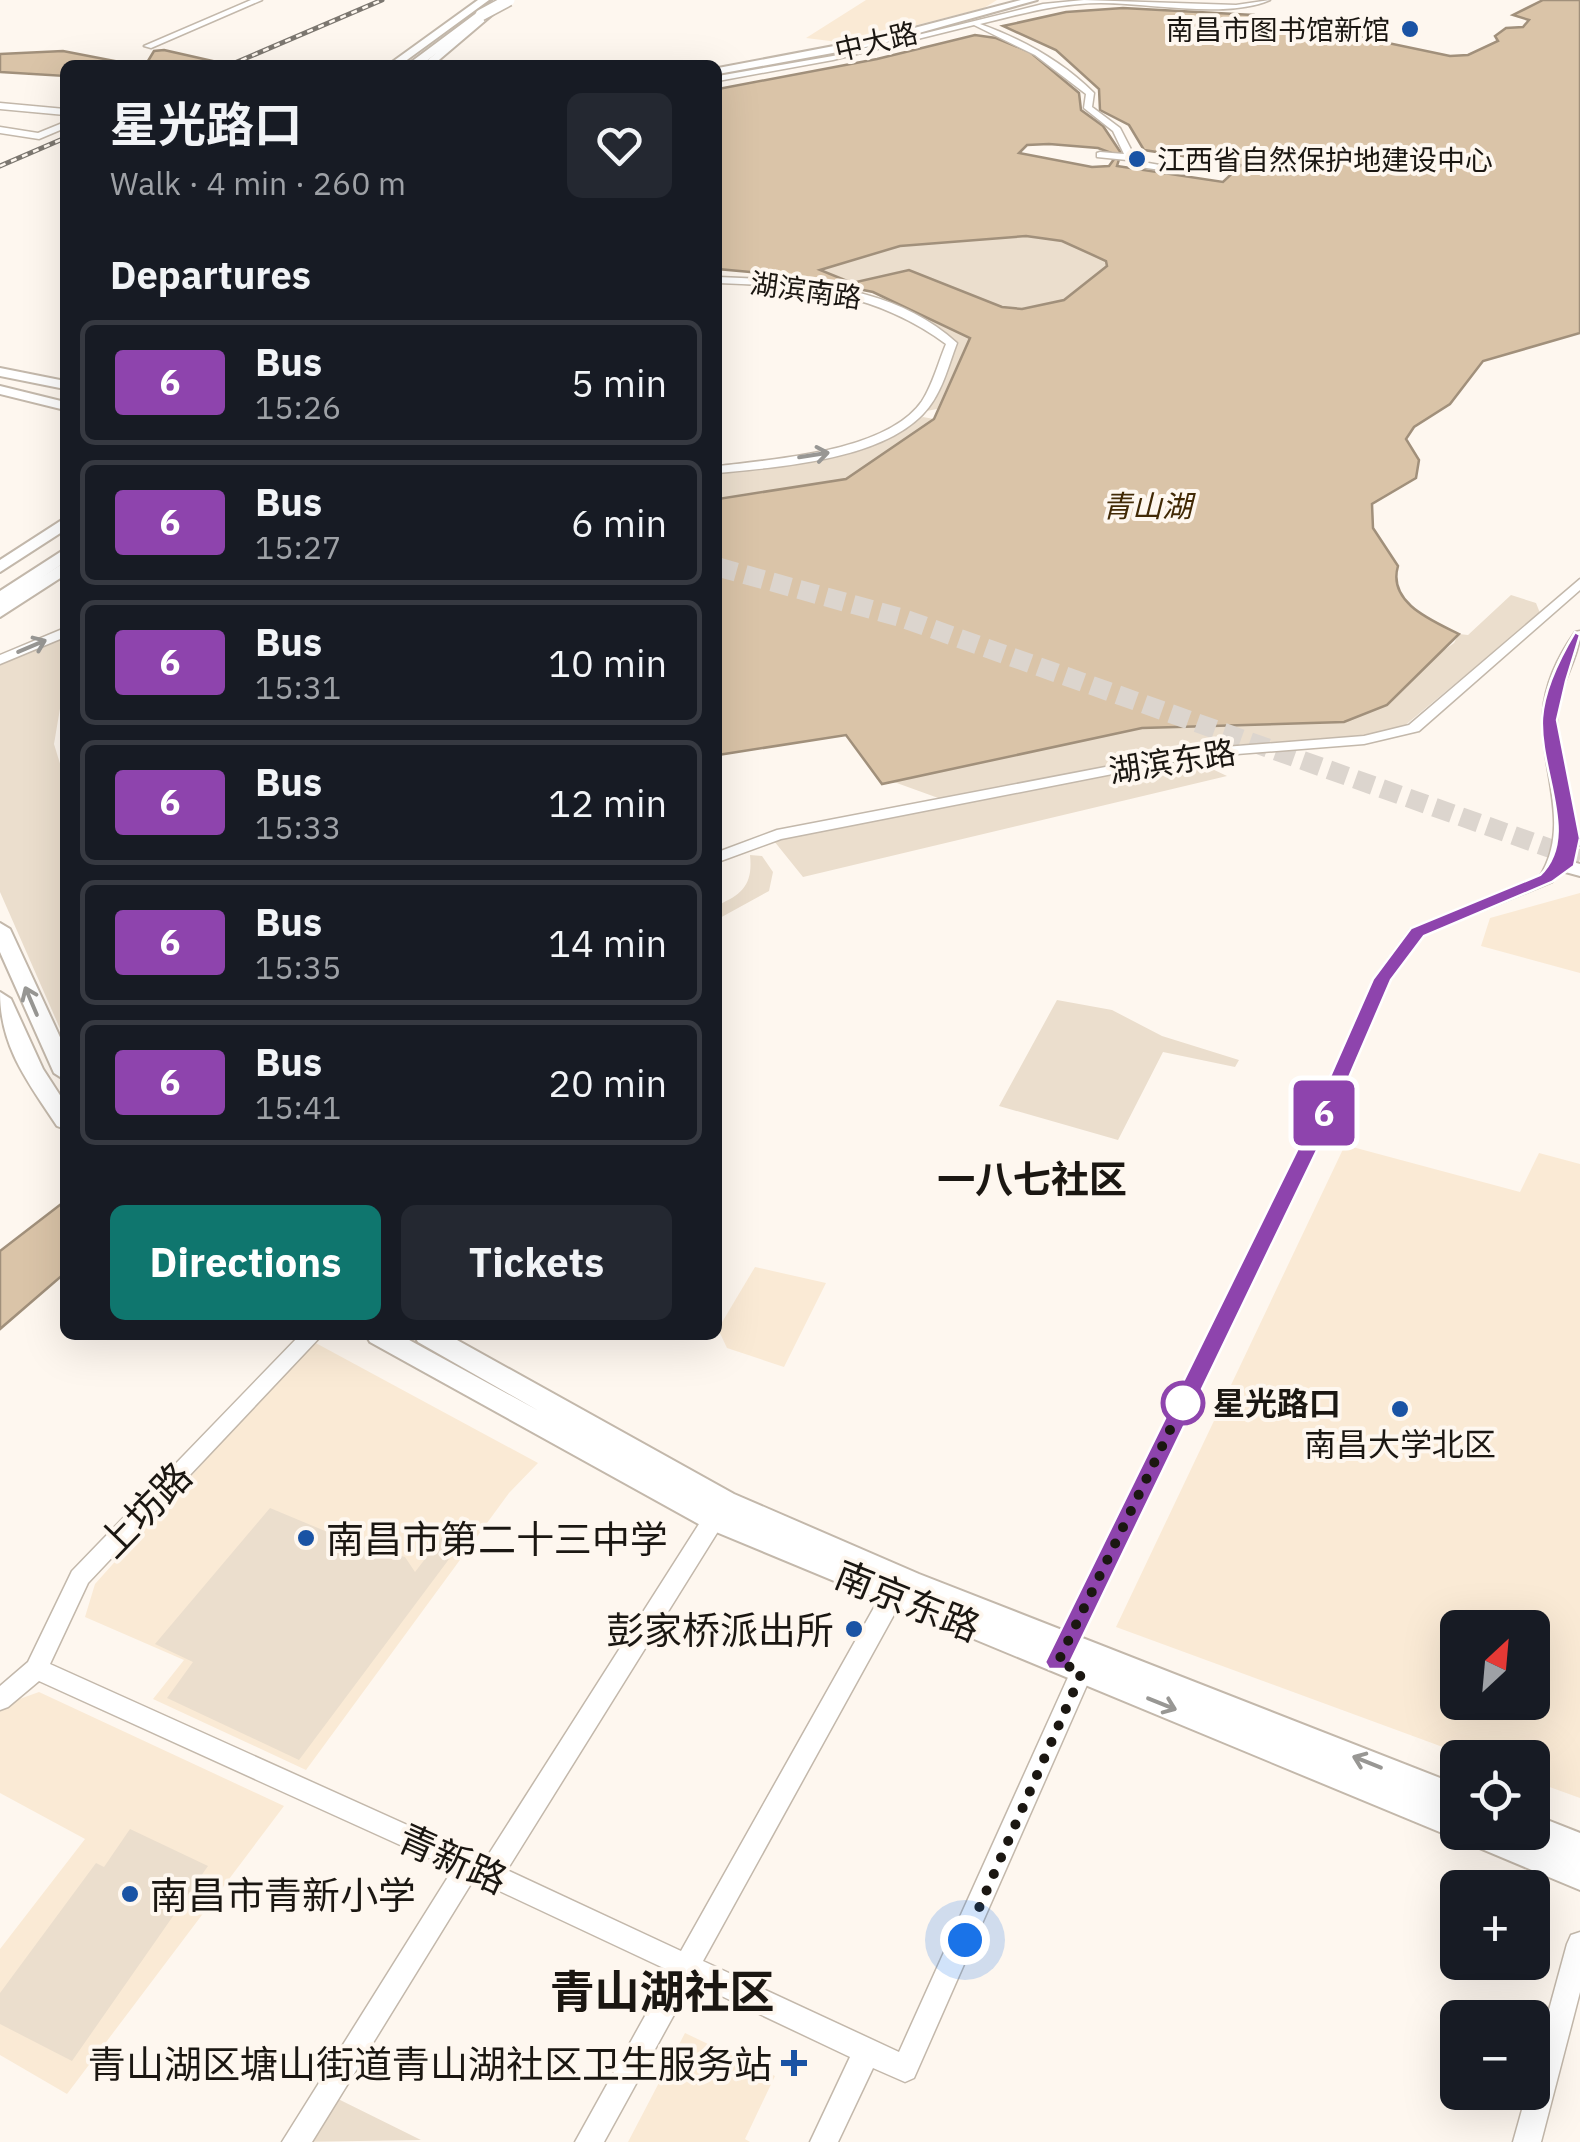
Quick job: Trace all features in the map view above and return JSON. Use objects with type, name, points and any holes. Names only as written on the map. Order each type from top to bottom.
[{"type":"highway","points":[[407,60],[483,0]]},
{"type":"highway","points":[[420,60],[505,0]]},
{"type":"highway","points":[[0,585],[60,540]]},
{"type":"highway","points":[[0,600],[60,558]]},
{"type":"main road","points":[[399,60],[483,0]]},
{"type":"main road","points":[[433,60],[505,0]]},
{"type":"main road","name":"中大路","points":[[722,68],[955,21],[1020,0]]},
{"type":"main road","name":"中大路","points":[[722,68],[819,54],[960,22],[1032,0]]},
{"type":"main road","points":[[0,383],[32,379],[60,385]]},
{"type":"main road","points":[[0,383],[60,399]]},
{"type":"main road","points":[[0,567],[60,525]]},
{"type":"main road","points":[[0,577],[60,539]]},
{"type":"main road","points":[[0,612],[60,570]]},
{"type":"main road","points":[[0,929],[60,1060]]},
{"type":"main road","points":[[0,999],[32,1070],[60,1113]]},
{"type":"main road","name":"南京东路","points":[[388,1340],[714,1519],[893,1595],[1440,1791]]},
{"type":"main road","name":"南京东路","points":[[437,1340],[724,1502],[1440,1817]]},
{"type":"main road","points":[[1550,1836],[1580,1848]]},
{"type":"main road","points":[[1520,1850],[1580,1875]]},
{"type":"street","points":[[148,46],[258,0]]},
{"type":"street","points":[[722,78],[977,26],[1043,6],[1099,1],[1236,7],[1266,0]]},
{"type":"street","points":[[977,26],[1050,57],[1090,93],[1088,108],[1117,130],[1122,156]]},
{"type":"street","points":[[0,106],[60,112]]},
{"type":"street","points":[[0,130],[39,136],[60,126]]},
{"type":"street","points":[[1100,155],[1122,156],[1134,163],[1184,172]]},
{"type":"street","name":"湖滨南路","points":[[722,280],[814,286],[869,297],[914,318],[952,343],[920,412],[878,436],[851,449],[722,469]]},
{"type":"street","name":"湖滨东路","points":[[722,855],[778,835],[1180,757],[1364,740],[1414,728],[1580,583]]},
{"type":"street","points":[[0,660],[60,634]]},
{"type":"street","points":[[1074,1657],[1382,979],[1417,932],[1573,868],[1578,839],[1550,720],[1558,681],[1580,635]]},
{"type":"street","points":[[32,1070],[60,1064]]},
{"type":"street","name":"上坊路","points":[[0,1700],[36,1670],[80,1578],[307,1340]]},
{"type":"street","points":[[296,2142],[714,1519]]},
{"type":"street","points":[[589,2142],[893,1595]]},
{"type":"street","name":"青新路","points":[[36,1670],[480,1869],[906,2069],[1074,1657]]},
{"type":"street","points":[[1527,2142],[1580,1944]]},
{"type":"street","points":[[824,2142],[867,2051]]},
{"type":"shaded area","points":[[866,0],[997,0],[984,8],[846,43],[806,38]]},
{"type":"shaded area","points":[[1026,236],[1062,241],[1106,261],[1107,267],[1064,300],[1022,310],[1002,307],[909,270],[852,283],[818,270],[900,246]]},
{"type":"shaded area","points":[[838,285],[907,305],[970,337],[937,409],[921,412],[952,343],[914,318],[832,289]]},
{"type":"shaded area","points":[[923,417],[934,419],[846,479],[722,498],[722,471],[856,450]]},
{"type":"shaded area","points":[[1511,595],[1536,603],[1540,613],[1403,727],[1355,739],[1229,745],[941,799],[894,782],[1142,728],[1344,722],[1454,643],[1459,634],[1468,635]]},
{"type":"shaded area","points":[[60,639],[60,709],[54,744],[60,764],[60,1029],[0,892],[0,665]]},
{"type":"shaded area","points":[[1191,759],[1227,776],[803,877],[774,841]]},
{"type":"shaded area","points":[[750,855],[762,856],[773,872],[769,891],[722,917],[722,903],[740,892],[750,874]]},
{"type":"shaded area","points":[[1580,893],[1580,973],[1481,946],[1490,918]]},
{"type":"shaded area","points":[[1057,1000],[1112,1010],[1162,1036],[1239,1060],[1235,1067],[1163,1052],[1118,1140],[999,1106]]},
{"type":"shaded area","name":"南昌大学北区","points":[[1345,1145],[1520,1192],[1539,1153],[1580,1164],[1580,1798],[1550,1787],[1550,1740],[1440,1740],[1440,1746],[1116,1627]]},
{"type":"shaded area","points":[[755,1267],[826,1283],[784,1367],[727,1348],[722,1322]]},
{"type":"shaded area","name":"南昌市第二十三中学","points":[[312,1341],[538,1463],[509,1493],[306,1770],[153,1699],[184,1660],[85,1617],[95,1584]]},
{"type":"shaded area","points":[[270,1508],[361,1546],[405,1557],[415,1572],[452,1524],[470,1531],[299,1760],[167,1698],[193,1662],[155,1644]]},
{"type":"shaded area","name":"南昌市青新小学","points":[[39,1692],[284,1806],[67,2094],[0,2055],[0,1949],[85,1839],[0,1793],[0,1706]]},
{"type":"shaded area","points":[[130,1829],[208,1866],[72,2061],[0,2024],[0,1993],[96,1863],[104,1867]]},
{"type":"shaded area","points":[[685,2033],[775,2076],[745,2139],[750,2142],[628,2142]]},
{"type":"shaded area","points":[[326,2093],[421,2140],[296,2142]]},
{"type":"water","name":"青山湖","points":[[1543,0],[1580,0],[1580,333],[1483,361],[1450,404],[1414,427],[1406,439],[1419,460],[1416,478],[1372,504],[1373,528],[1398,566],[1399,590],[1425,617],[1459,634],[1387,705],[1344,722],[1142,728],[882,784],[846,735],[722,754],[722,498],[846,479],[934,419],[970,338],[873,292],[794,276],[722,269],[722,88],[877,59],[975,35],[996,38],[1030,52],[1079,93],[1081,110],[1103,126],[1121,153],[1117,166],[1223,182],[1241,165],[1144,150],[1129,125],[1100,110],[1099,89],[1056,50],[1003,26],[1066,12],[1123,8],[1254,15],[1450,56],[1468,55],[1498,41],[1495,36],[1506,28],[1523,27],[1529,20],[1513,15]],"holes":[[[1027,145],[1098,148],[1117,155],[1109,166],[1092,167],[1019,153]],[[1026,236],[1062,241],[1106,261],[1107,266],[1064,300],[1022,309],[1002,307],[909,270],[852,283],[820,270],[900,246]]]},
{"type":"water","points":[[164,50],[208,60],[149,60],[154,51]]},
{"type":"water","points":[[63,51],[109,60],[60,60],[60,76],[0,72],[0,54]]},
{"type":"water","points":[[60,1205],[60,1277],[0,1329],[0,1251]]},
{"type":"tunnel","points":[[722,568],[902,618],[1580,859]]},
{"type":"railway","points":[[242,60],[382,0]]},
{"type":"railway","points":[[0,166],[60,140]]},
{"type":"bus line","name":"6","points":[[1058,1662],[1312,1140],[1382,979],[1417,932],[1546,879],[1565,866],[1577,838],[1573,812],[1558,769],[1550,720],[1558,681],[1570,648],[1580,635]]},
{"type":"place","name":"南昌市图书馆新馆","points":[[1410,29]]},
{"type":"place","name":"江西省自然保护地建设中心","points":[[1137,159]]},
{"type":"place","name":"星光路口","points":[[1183,1403]]},
{"type":"place","name":"南昌大学北区","points":[[1400,1409]]},
{"type":"place","name":"南昌市第二十三中学","points":[[306,1538]]},
{"type":"place","name":"彭家桥派出所","points":[[854,1629]]},
{"type":"place","name":"南昌市青新小学","points":[[130,1894]]},
{"type":"place","name":"青山湖区塘山街道青山湖社区卫生服务站","points":[[794,2063]]},
{"type":"district","name":"一八七社区","points":[[1032,1178]]},
{"type":"district","name":"青山湖社区","points":[[662,1991]]},
{"type":"route","points":[[965,1940],[1082,1672],[1058,1662],[1183,1403]]}]
